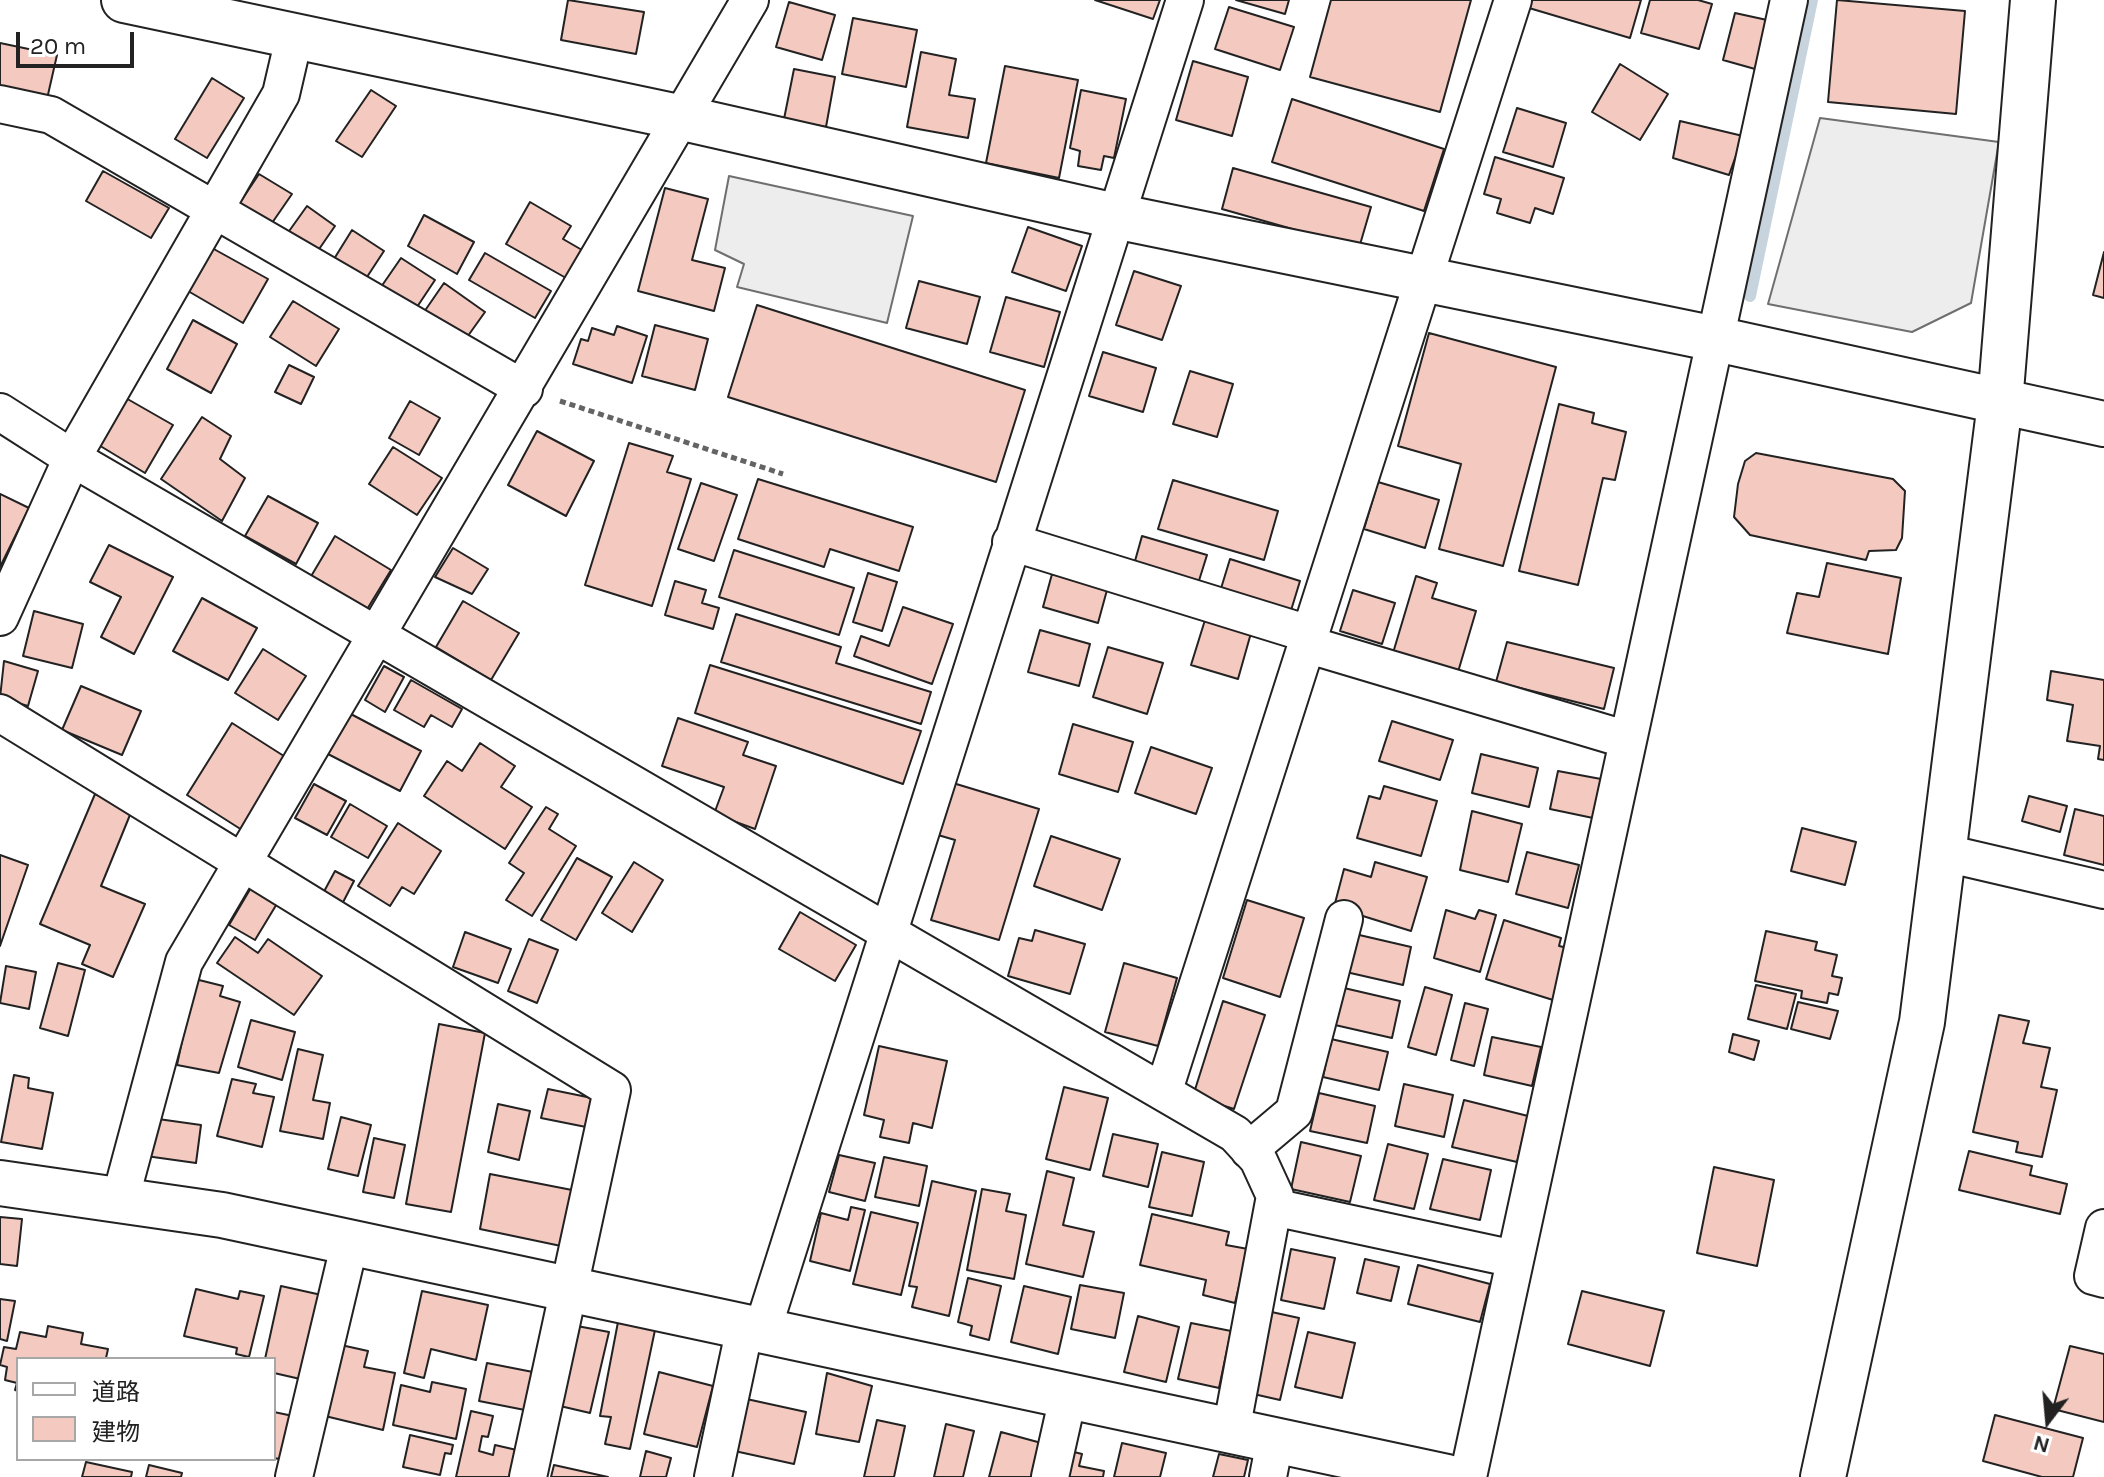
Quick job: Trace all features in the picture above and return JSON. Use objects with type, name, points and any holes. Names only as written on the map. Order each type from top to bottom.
[{"type":"street","points":[[124,0],[270,22],[1115,216],[1423,282],[1716,339],[2104,424]]},
{"type":"street","points":[[120,1200],[184,962],[524,389],[750,0]]},
{"type":"street","points":[[713,1477],[753,1329],[887,931],[1185,0]]},
{"type":"street","points":[[1164,1090],[1513,0]]},
{"type":"street","points":[[1468,1477],[1789,0]]},
{"type":"street","points":[[1823,1477],[1922,1022],[2000,403],[2033,0]]},
{"type":"street","points":[[0,617],[72,458],[281,94],[270,22]]},
{"type":"street","points":[[0,104],[51,115],[524,389]]},
{"type":"street","points":[[0,412],[72,458],[1235,1134],[1258,1159],[1275,1196],[1231,1431]]},
{"type":"street","points":[[1011,542],[1628,740]]},
{"type":"street","points":[[0,713],[612,1090],[528,1477]]},
{"type":"street","points":[[1945,853],[2104,890]]},
{"type":"street","points":[[1249,1150],[1294,1112],[1344,919]]},
{"type":"street","points":[[0,1183],[222,1215],[1231,1431],[1271,1459],[1447,1477]]},
{"type":"street","points":[[1273,1207],[1515,1259]]},
{"type":"street","points":[[2104,1228],[2093,1276],[2104,1279]]},
{"type":"street","points":[[294,1477],[350,1242]]},
{"type":"street","points":[[1050,1477],[1068,1397]]},
{"type":"path","points":[[524,389],[783,474]]},
{"type":"shaded area","points":[[1820,118],[1999,142],[1971,303],[1912,332],[1768,304]]},
{"type":"shaded area","points":[[729,176],[913,216],[887,323],[737,287],[744,264],[715,250]]},
{"type":"building","points":[[568,0],[644,12],[636,54],[561,40]]},
{"type":"building","points":[[1095,0],[1160,0],[1153,19]]},
{"type":"building","points":[[1236,0],[1289,0],[1285,14]]},
{"type":"building","points":[[1331,0],[1471,0],[1440,112],[1310,77]]},
{"type":"building","points":[[1532,0],[1641,0],[1630,38],[1529,8]]},
{"type":"building","points":[[1650,0],[1698,0],[1712,4],[1699,49],[1641,33]]},
{"type":"building","points":[[1837,0],[1965,11],[1956,114],[1828,102]]},
{"type":"building","points":[[789,2],[835,15],[822,60],[776,47]]},
{"type":"building","points":[[1229,7],[1294,27],[1280,70],[1215,49]]},
{"type":"building","points":[[1735,13],[1767,20],[1755,69],[1723,60]]},
{"type":"building","points":[[853,18],[917,30],[906,87],[842,74]]},
{"type":"building","points":[[0,43],[57,55],[47,99],[0,89]]},
{"type":"building","points":[[921,52],[956,59],[949,95],[975,99],[968,138],[907,127]]},
{"type":"building","points":[[1193,61],[1248,77],[1232,136],[1176,120]]},
{"type":"building","points":[[1620,64],[1668,94],[1640,140],[1592,112]]},
{"type":"building","points":[[1005,66],[1078,80],[1059,178],[986,163]]},
{"type":"building","points":[[794,69],[835,77],[826,127],[784,119]]},
{"type":"building","points":[[212,78],[244,98],[207,158],[175,139]]},
{"type":"building","points":[[371,90],[396,106],[362,157],[336,141]]},
{"type":"building","points":[[1081,90],[1126,99],[1114,158],[1104,156],[1101,170],[1078,166],[1080,151],[1070,148]]},
{"type":"building","points":[[1292,99],[1444,149],[1424,211],[1272,162]]},
{"type":"building","points":[[1517,108],[1566,123],[1553,167],[1503,152]]},
{"type":"building","points":[[1680,121],[1743,136],[1729,175],[1673,158]]},
{"type":"building","points":[[1495,157],[1564,178],[1553,214],[1535,208],[1530,223],[1497,213],[1501,199],[1484,194]]},
{"type":"building","points":[[1233,168],[1371,207],[1359,248],[1222,209]]},
{"type":"building","points":[[103,171],[169,208],[151,238],[86,201]]},
{"type":"building","points":[[259,174],[292,194],[272,223],[239,204]]},
{"type":"building","points":[[665,188],[708,199],[692,260],[725,268],[714,311],[638,291]]},
{"type":"building","points":[[530,202],[571,226],[563,239],[582,250],[566,278],[506,244]]},
{"type":"building","points":[[307,206],[335,226],[315,255],[287,234]]},
{"type":"building","points":[[424,215],[474,242],[457,274],[408,246]]},
{"type":"building","points":[[1028,227],[1082,246],[1066,291],[1012,272]]},
{"type":"building","points":[[352,230],[384,251],[365,280],[334,259]]},
{"type":"building","points":[[212,248],[268,279],[243,323],[188,291]]},
{"type":"building","points":[[2104,252],[2104,298],[2093,295]]},
{"type":"building","points":[[485,253],[551,291],[535,318],[469,280]]},
{"type":"building","points":[[401,258],[435,280],[415,310],[381,287]]},
{"type":"building","points":[[1134,271],[1181,286],[1162,340],[1116,325]]},
{"type":"building","points":[[919,281],[980,297],[967,344],[906,328]]},
{"type":"building","points":[[444,283],[485,312],[465,340],[424,312]]},
{"type":"building","points":[[1006,297],[1060,312],[1044,367],[990,352]]},
{"type":"building","points":[[293,301],[339,329],[316,366],[270,337]]},
{"type":"building","points":[[757,305],[1025,390],[996,482],[728,397]]},
{"type":"building","points":[[193,320],[237,344],[211,393],[167,369]]},
{"type":"building","points":[[655,325],[708,339],[695,390],[642,376]]},
{"type":"building","points":[[617,326],[647,336],[632,383],[573,364],[581,339],[588,341],[592,328],[614,335]]},
{"type":"building","points":[[1429,333],[1556,367],[1503,566],[1439,549],[1461,464],[1398,446]]},
{"type":"building","points":[[1103,352],[1156,368],[1143,412],[1089,396]]},
{"type":"building","points":[[289,365],[314,377],[301,404],[275,392]]},
{"type":"building","points":[[1190,371],[1233,384],[1217,437],[1173,424]]},
{"type":"building","points":[[124,397],[173,425],[145,473],[97,444]]},
{"type":"building","points":[[410,401],[440,418],[419,455],[389,438]]},
{"type":"building","points":[[1559,404],[1594,413],[1592,423],[1626,432],[1615,480],[1603,478],[1578,585],[1519,571]]},
{"type":"building","points":[[202,417],[231,436],[220,459],[245,478],[222,521],[161,479]]},
{"type":"building","points":[[537,431],[594,461],[566,516],[508,485]]},
{"type":"building","points":[[629,443],[673,456],[667,472],[691,479],[652,606],[585,585]]},
{"type":"building","points":[[393,447],[442,478],[417,515],[369,484]]},
{"type":"building","points":[[1756,453],[1893,479],[1905,491],[1902,538],[1896,550],[1869,551],[1866,560],[1750,535],[1734,517],[1738,484],[1745,461]]},
{"type":"building","points":[[758,479],[913,527],[899,571],[830,549],[824,567],[738,539]]},
{"type":"building","points":[[1173,480],[1278,511],[1264,560],[1158,529]]},
{"type":"building","points":[[1378,482],[1439,500],[1425,548],[1364,529]]},
{"type":"building","points":[[701,483],[737,495],[714,561],[678,549]]},
{"type":"building","points":[[0,494],[29,508],[0,567]]},
{"type":"building","points":[[268,496],[318,523],[296,564],[245,536]]},
{"type":"building","points":[[335,536],[391,570],[366,611],[310,578]]},
{"type":"building","points":[[1142,536],[1207,555],[1197,587],[1133,568]]},
{"type":"building","points":[[109,545],[173,577],[134,654],[101,637],[121,597],[90,582]]},
{"type":"building","points":[[453,548],[488,569],[472,594],[435,577]]},
{"type":"building","points":[[734,550],[854,588],[839,635],[719,597]]},
{"type":"building","points":[[1230,559],[1300,581],[1289,617],[1219,595]]},
{"type":"building","points":[[1827,563],[1901,578],[1888,654],[1787,633],[1797,593],[1819,597]]},
{"type":"building","points":[[868,573],[897,582],[882,631],[853,622]]},
{"type":"building","points":[[1052,574],[1107,590],[1098,623],[1043,607]]},
{"type":"building","points":[[1416,576],[1437,583],[1432,598],[1476,611],[1458,672],[1393,653]]},
{"type":"building","points":[[675,581],[706,590],[702,603],[719,608],[713,629],[665,615]]},
{"type":"building","points":[[1353,590],[1395,603],[1382,644],[1340,631]]},
{"type":"building","points":[[202,598],[257,628],[228,680],[173,651]]},
{"type":"building","points":[[463,601],[519,633],[491,680],[436,647]]},
{"type":"building","points":[[903,607],[953,624],[932,684],[854,656],[861,636],[889,646]]},
{"type":"building","points":[[34,611],[83,624],[72,668],[23,656]]},
{"type":"building","points":[[736,614],[841,647],[836,663],[931,692],[921,724],[721,662]]},
{"type":"building","points":[[1205,620],[1251,633],[1238,679],[1191,665]]},
{"type":"building","points":[[1040,630],[1090,644],[1079,686],[1028,672]]},
{"type":"building","points":[[1507,642],[1614,668],[1604,709],[1496,682]]},
{"type":"building","points":[[1108,647],[1163,663],[1147,714],[1093,697]]},
{"type":"building","points":[[263,649],[306,676],[278,720],[235,693]]},
{"type":"building","points":[[4,661],[38,671],[28,706],[0,698]]},
{"type":"building","points":[[710,665],[921,731],[903,784],[695,713]]},
{"type":"building","points":[[384,666],[404,677],[385,712],[365,700]]},
{"type":"building","points":[[2051,671],[2104,680],[2104,760],[2098,759],[2100,746],[2067,741],[2073,705],[2047,700]]},
{"type":"building","points":[[411,680],[462,709],[452,727],[431,715],[424,727],[394,710]]},
{"type":"building","points":[[81,686],[141,711],[122,755],[62,730]]},
{"type":"building","points":[[347,712],[421,751],[400,791],[326,753]]},
{"type":"building","points":[[678,718],[748,742],[743,755],[776,766],[755,829],[714,814],[724,787],[662,766]]},
{"type":"building","points":[[1392,721],[1453,740],[1440,780],[1379,761]]},
{"type":"building","points":[[232,723],[287,758],[242,830],[187,795]]},
{"type":"building","points":[[1073,724],[1133,742],[1118,792],[1059,774]]},
{"type":"building","points":[[480,743],[515,766],[501,787],[532,807],[505,849],[424,796],[447,761],[462,771]]},
{"type":"building","points":[[1151,747],[1212,768],[1196,814],[1135,793]]},
{"type":"building","points":[[1481,754],[1538,768],[1529,807],[1472,793]]},
{"type":"building","points":[[1558,771],[1601,779],[1593,818],[1550,809]]},
{"type":"building","points":[[953,783],[1039,809],[999,940],[931,920],[955,840],[938,835]]},
{"type":"building","points":[[314,784],[346,801],[327,835],[295,818]]},
{"type":"building","points":[[1384,786],[1437,801],[1421,856],[1357,838],[1369,796],[1380,799]]},
{"type":"building","points":[[95,794],[132,810],[101,886],[145,904],[113,977],[82,964],[90,945],[40,924]]},
{"type":"building","points":[[2029,796],[2067,806],[2060,832],[2022,821]]},
{"type":"building","points":[[350,804],[387,826],[368,858],[331,837]]},
{"type":"building","points":[[546,807],[558,814],[549,829],[576,846],[532,916],[506,900],[524,873],[509,863]]},
{"type":"building","points":[[2075,809],[2104,816],[2104,865],[2064,855]]},
{"type":"building","points":[[1472,811],[1522,824],[1508,882],[1460,870]]},
{"type":"building","points":[[398,823],[441,851],[414,894],[402,887],[390,906],[358,886]]},
{"type":"building","points":[[1802,828],[1856,842],[1845,885],[1791,871]]},
{"type":"building","points":[[1051,836],[1120,859],[1102,910],[1034,886]]},
{"type":"building","points":[[1527,852],[1579,865],[1568,908],[1516,894]]},
{"type":"building","points":[[0,855],[28,865],[0,946]]},
{"type":"building","points":[[577,858],[612,877],[576,940],[541,920]]},
{"type":"building","points":[[634,862],[663,880],[632,932],[602,913]]},
{"type":"building","points":[[1375,862],[1427,877],[1411,931],[1334,907],[1344,869],[1371,877]]},
{"type":"building","points":[[335,871],[354,881],[339,910],[320,899]]},
{"type":"building","points":[[252,886],[278,902],[255,940],[229,925]]},
{"type":"building","points":[[1247,900],[1304,918],[1280,997],[1223,978]]},
{"type":"building","points":[[1446,910],[1475,919],[1479,910],[1496,915],[1480,972],[1434,958]]},
{"type":"building","points":[[800,912],[856,945],[835,981],[779,949]]},
{"type":"building","points":[[1504,920],[1561,938],[1559,946],[1568,948],[1553,1000],[1486,979]]},
{"type":"building","points":[[1035,930],[1085,944],[1070,994],[1008,976],[1019,938],[1032,941]]},
{"type":"building","points":[[1766,931],[1817,942],[1815,950],[1837,955],[1832,976],[1842,978],[1838,995],[1829,993],[1827,1003],[1801,998],[1802,991],[1755,981]]},
{"type":"building","points":[[465,932],[511,949],[498,983],[453,967]]},
{"type":"building","points":[[1355,934],[1411,947],[1403,985],[1346,972]]},
{"type":"building","points":[[235,937],[258,953],[268,939],[322,976],[294,1015],[217,963]]},
{"type":"building","points":[[529,939],[558,950],[537,1003],[508,991]]},
{"type":"building","points":[[58,963],[85,970],[68,1036],[40,1028]]},
{"type":"building","points":[[1124,963],[1177,978],[1158,1046],[1105,1032]]},
{"type":"building","points":[[6,966],[36,972],[29,1009],[0,1003]]},
{"type":"building","points":[[195,979],[223,986],[220,996],[240,1002],[219,1073],[177,1065]]},
{"type":"building","points":[[1756,985],[1796,994],[1787,1029],[1748,1019]]},
{"type":"building","points":[[1425,987],[1452,995],[1436,1055],[1408,1047]]},
{"type":"building","points":[[1344,988],[1400,1001],[1392,1038],[1335,1025]]},
{"type":"building","points":[[1223,1001],[1265,1015],[1234,1109],[1193,1096]]},
{"type":"building","points":[[1798,1002],[1838,1011],[1830,1039],[1791,1029]]},
{"type":"building","points":[[1465,1003],[1488,1009],[1474,1066],[1451,1060]]},
{"type":"building","points":[[1999,1015],[2029,1021],[2023,1043],[2050,1048],[2041,1087],[2057,1090],[2042,1157],[2016,1152],[2018,1142],[1973,1132]]},
{"type":"building","points":[[251,1020],[295,1032],[282,1080],[238,1067]]},
{"type":"building","points":[[439,1024],[485,1033],[451,1212],[406,1204]]},
{"type":"building","points":[[1733,1034],[1759,1041],[1754,1060],[1729,1052]]},
{"type":"building","points":[[1492,1037],[1541,1047],[1532,1086],[1484,1075]]},
{"type":"building","points":[[1331,1039],[1388,1052],[1379,1090],[1323,1077]]},
{"type":"building","points":[[879,1046],[947,1061],[932,1128],[913,1123],[909,1143],[880,1137],[884,1120],[864,1115]]},
{"type":"building","points":[[298,1049],[323,1055],[313,1100],[330,1103],[323,1139],[280,1131]]},
{"type":"building","points":[[14,1075],[29,1078],[28,1088],[53,1093],[42,1149],[1,1142]]},
{"type":"building","points":[[232,1079],[256,1084],[253,1093],[274,1097],[262,1147],[217,1136]]},
{"type":"building","points":[[1404,1084],[1453,1095],[1444,1137],[1395,1126]]},
{"type":"building","points":[[1064,1087],[1108,1098],[1090,1170],[1046,1159]]},
{"type":"building","points":[[548,1089],[592,1098],[586,1127],[541,1118]]},
{"type":"building","points":[[1319,1093],[1375,1106],[1367,1143],[1310,1131]]},
{"type":"building","points":[[1464,1100],[1528,1116],[1517,1162],[1452,1147]]},
{"type":"building","points":[[498,1104],[530,1111],[519,1160],[488,1152]]},
{"type":"building","points":[[341,1117],[371,1125],[358,1176],[328,1169]]},
{"type":"building","points":[[151,1118],[201,1125],[196,1163],[146,1156]]},
{"type":"building","points":[[1113,1134],[1158,1144],[1148,1187],[1103,1176]]},
{"type":"building","points":[[374,1138],[405,1145],[394,1198],[363,1192]]},
{"type":"building","points":[[1301,1142],[1361,1156],[1350,1202],[1291,1189]]},
{"type":"building","points":[[1388,1144],[1428,1154],[1414,1209],[1374,1200]]},
{"type":"building","points":[[1969,1151],[2032,1166],[2030,1175],[2067,1184],[2060,1214],[1959,1190]]},
{"type":"building","points":[[1162,1152],[1204,1162],[1192,1216],[1149,1207]]},
{"type":"building","points":[[839,1155],[875,1163],[865,1201],[829,1192]]},
{"type":"building","points":[[884,1157],[927,1166],[919,1206],[875,1197]]},
{"type":"building","points":[[1443,1159],[1491,1170],[1480,1220],[1430,1209]]},
{"type":"building","points":[[1714,1167],[1774,1180],[1757,1266],[1697,1253]]},
{"type":"building","points":[[1047,1171],[1074,1178],[1063,1225],[1094,1232],[1083,1277],[1026,1264]]},
{"type":"building","points":[[490,1174],[572,1190],[561,1246],[480,1229]]},
{"type":"building","points":[[932,1181],[976,1191],[949,1316],[912,1307],[917,1287],[909,1286]]},
{"type":"building","points":[[982,1189],[1010,1194],[1006,1211],[1026,1215],[1014,1279],[967,1270]]},
{"type":"building","points":[[851,1207],[865,1210],[850,1271],[810,1261],[821,1213],[848,1220]]},
{"type":"building","points":[[871,1212],[918,1223],[901,1295],[853,1284]]},
{"type":"building","points":[[1152,1214],[1229,1232],[1226,1245],[1248,1249],[1235,1303],[1203,1295],[1206,1280],[1140,1265]]},
{"type":"building","points":[[0,1217],[22,1219],[17,1266],[0,1264]]},
{"type":"building","points":[[1291,1249],[1335,1258],[1324,1309],[1281,1300]]},
{"type":"building","points":[[1365,1259],[1399,1267],[1391,1301],[1357,1293]]},
{"type":"building","points":[[1418,1265],[1490,1284],[1480,1322],[1408,1304]]},
{"type":"building","points":[[968,1278],[1001,1286],[989,1340],[970,1335],[972,1326],[958,1322]]},
{"type":"building","points":[[1080,1285],[1124,1293],[1115,1338],[1071,1329]]},
{"type":"building","points":[[281,1286],[326,1296],[309,1381],[276,1373],[276,1357],[265,1357]]},
{"type":"building","points":[[1024,1286],[1071,1297],[1058,1354],[1011,1342]]},
{"type":"building","points":[[196,1289],[238,1299],[240,1291],[264,1296],[249,1357],[236,1354],[237,1348],[184,1336]]},
{"type":"building","points":[[422,1291],[488,1305],[476,1360],[431,1349],[424,1378],[404,1373]]},
{"type":"building","points":[[1582,1291],[1664,1311],[1650,1366],[1568,1344]]},
{"type":"building","points":[[0,1299],[15,1301],[7,1341],[0,1339]]},
{"type":"building","points":[[1267,1311],[1299,1318],[1280,1400],[1249,1393]]},
{"type":"building","points":[[1138,1316],[1179,1327],[1166,1382],[1124,1372]]},
{"type":"building","points":[[618,1322],[655,1330],[630,1449],[605,1444],[611,1417],[600,1416]]},
{"type":"building","points":[[1191,1323],[1231,1331],[1219,1388],[1178,1379]]},
{"type":"building","points":[[48,1326],[83,1333],[81,1344],[108,1349],[106,1357],[16,1357],[16,1383],[5,1380],[7,1367],[0,1365],[4,1347],[16,1349],[20,1332],[46,1337]]},
{"type":"building","points":[[577,1326],[609,1332],[590,1413],[560,1406]]},
{"type":"building","points":[[1308,1332],[1355,1343],[1342,1398],[1295,1387]]},
{"type":"building","points":[[341,1345],[368,1351],[364,1367],[395,1373],[383,1430],[325,1416]]},
{"type":"building","points":[[2070,1346],[2104,1354],[2104,1422],[2053,1409]]},
{"type":"building","points":[[487,1363],[538,1373],[530,1411],[479,1401]]},
{"type":"building","points":[[659,1372],[713,1386],[697,1447],[644,1434]]},
{"type":"building","points":[[827,1373],[872,1386],[859,1442],[816,1434]]},
{"type":"building","points":[[432,1382],[466,1389],[456,1439],[393,1425],[401,1385],[430,1392]]},
{"type":"building","points":[[742,1398],[806,1412],[794,1464],[730,1450]]},
{"type":"building","points":[[471,1411],[493,1416],[488,1437],[482,1436],[479,1451],[493,1455],[495,1445],[521,1451],[516,1477],[456,1477]]},
{"type":"building","points":[[276,1412],[293,1416],[284,1460],[276,1458]]},
{"type":"building","points":[[1995,1415],[2083,1438],[2073,1477],[2042,1477],[1983,1461]]},
{"type":"building","points":[[877,1420],[905,1426],[894,1477],[864,1477]]},
{"type":"building","points":[[946,1424],[974,1431],[963,1477],[934,1477]]},
{"type":"building","points":[[1001,1432],[1045,1444],[1036,1477],[989,1477]]},
{"type":"building","points":[[410,1435],[453,1445],[451,1454],[445,1453],[440,1475],[403,1467]]},
{"type":"building","points":[[1122,1443],[1166,1453],[1160,1477],[1114,1477]]},
{"type":"building","points":[[1066,1450],[1082,1454],[1079,1466],[1104,1471],[1103,1477],[1060,1477]]},
{"type":"building","points":[[646,1451],[671,1458],[666,1477],[640,1477]]},
{"type":"building","points":[[1219,1454],[1248,1460],[1244,1477],[1213,1477]]},
{"type":"building","points":[[86,1462],[132,1472],[131,1477],[82,1477]]},
{"type":"building","points":[[149,1465],[182,1473],[181,1477],[146,1477]]},
{"type":"building","points":[[554,1465],[608,1477],[551,1477]]},
{"type":"waterway","points":[[1750,296],[1812,0]]}]
